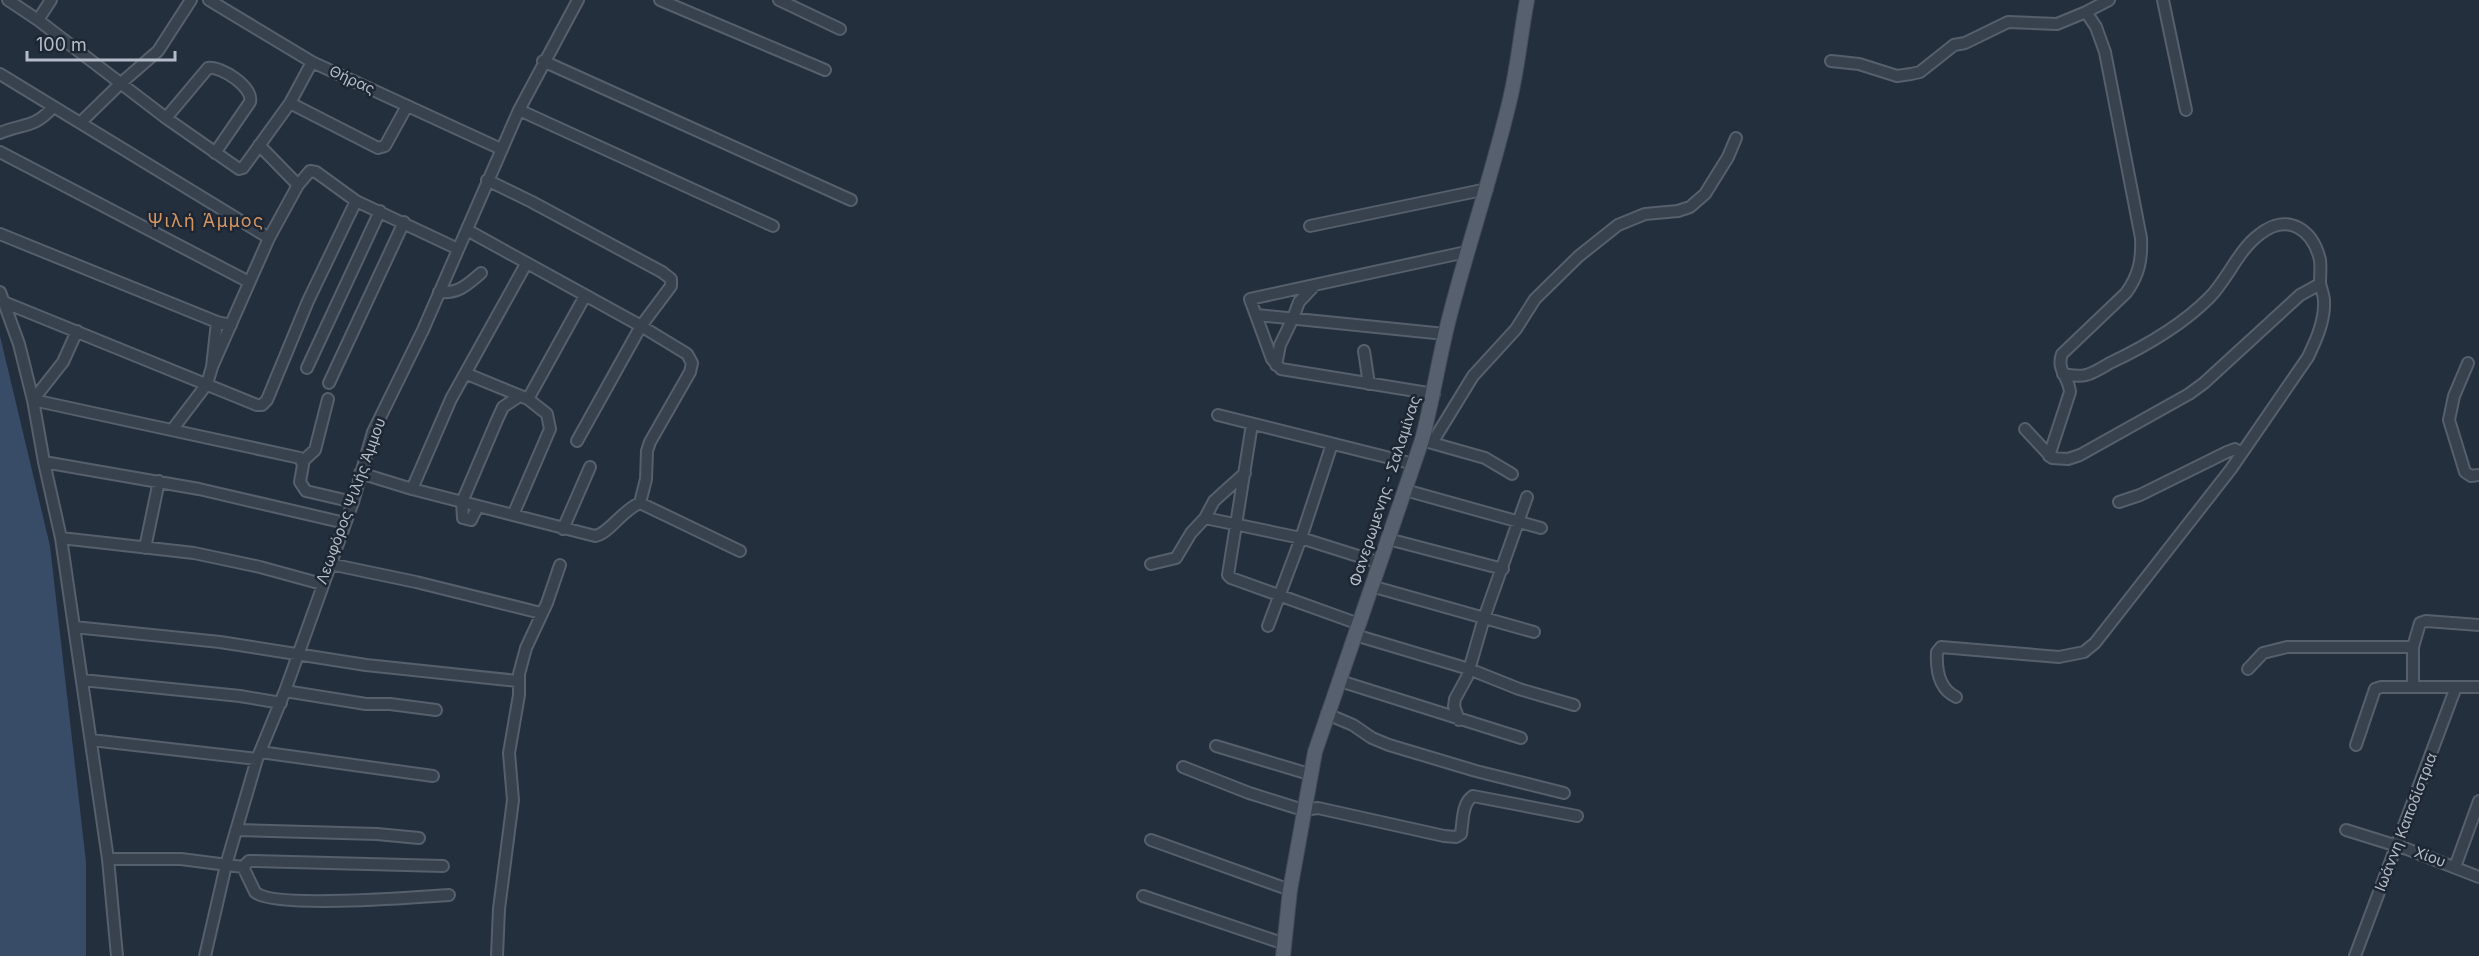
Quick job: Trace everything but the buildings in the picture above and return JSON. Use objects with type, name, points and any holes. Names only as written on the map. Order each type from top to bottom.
[{"type":"main road","name":"Φανερωμενης - Σαλαμίνας","points":[[1284,950],[1290,890],[1309,774],[1327,714],[1414,465],[1427,442],[1445,334],[1466,252],[1487,189],[1511,94],[1527,0]]},
{"type":"street","points":[[8,0],[233,166],[243,168],[260,146],[290,103],[312,62]]},
{"type":"street","points":[[38,20],[51,0]]},
{"type":"street","points":[[81,123],[120,84],[158,51],[191,0]]},
{"type":"street","name":"Θήρας","points":[[209,0],[312,62],[501,149]]},
{"type":"street","name":"Λεωφόρος Ψιλής Άμμου","points":[[205,956],[226,866],[258,756],[299,653],[345,523],[373,432],[439,292],[519,110],[578,0]]},
{"type":"street","points":[[660,0],[825,70]]},
{"type":"street","points":[[779,0],[840,29]]},
{"type":"street","points":[[1831,61],[1859,64],[1897,76],[1911,74],[1920,72],[1954,45],[1965,43],[2008,22],[2057,24],[2109,0]]},
{"type":"street","points":[[2163,0],[2186,111]]},
{"type":"street","points":[[2049,456],[2069,398],[2070,385],[2059,367],[2062,354],[2121,299],[2133,283],[2142,260],[2141,238],[2104,52],[2096,27],[2086,12]]},
{"type":"street","points":[[543,62],[851,200]]},
{"type":"street","points":[[166,118],[208,68],[214,67],[243,84],[250,93],[250,102],[215,153]]},
{"type":"street","points":[[0,74],[269,238]]},
{"type":"street","points":[[290,103],[378,148],[385,146],[406,106]]},
{"type":"street","points":[[0,132],[25,126],[43,118],[53,107]]},
{"type":"street","points":[[519,110],[773,226]]},
{"type":"street","points":[[1512,474],[1485,458],[1427,442],[1473,376],[1516,329],[1535,299],[1586,250],[1618,225],[1645,214],[1678,211],[1690,207],[1711,186],[1736,138]]},
{"type":"street","points":[[260,146],[298,185]]},
{"type":"street","points":[[0,152],[249,282]]},
{"type":"street","points":[[172,430],[207,384],[212,367],[269,238],[298,185],[310,171],[316,172],[356,201],[458,249]]},
{"type":"street","points":[[487,180],[572,223],[671,279],[671,286],[641,326],[577,441]]},
{"type":"street","points":[[1310,226],[1487,189]]},
{"type":"street","points":[[6,303],[257,405],[262,405],[267,400],[308,301],[356,201]]},
{"type":"street","points":[[307,368],[380,211]]},
{"type":"street","points":[[329,383],[404,222]]},
{"type":"street","points":[[1956,697],[1948,693],[1938,675],[1937,652],[1941,647],[2059,657],[2077,654],[2090,648],[2241,453],[2302,366],[2317,338],[2324,310],[2325,298],[2320,284],[2316,246],[2306,231],[2292,225],[2275,225],[2259,234],[2209,297],[2153,342],[2087,375],[2063,374]]},
{"type":"street","points":[[467,230],[641,326],[687,354],[692,363],[690,372],[647,451],[646,478],[640,503]]},
{"type":"street","points":[[0,234],[217,322],[231,325]]},
{"type":"street","points":[[1434,394],[1281,369],[1276,365],[1250,299],[1466,252]]},
{"type":"street","points":[[412,489],[452,399],[526,264]]},
{"type":"street","points":[[439,292],[450,293],[463,289],[481,273]]},
{"type":"street","points":[[2025,429],[2049,456],[2056,459],[2068,459],[2080,455],[2189,394],[2300,295],[2320,284]]},
{"type":"street","points":[[1276,365],[1280,345],[1299,302],[1314,286]]},
{"type":"street","points":[[0,292],[6,303],[33,400],[61,538],[108,859],[117,956]]},
{"type":"street","points":[[478,506],[471,520],[464,518],[462,502],[503,407],[523,398],[585,296]]},
{"type":"street","points":[[1257,315],[1445,334]]},
{"type":"street","points":[[212,367],[217,322]]},
{"type":"street","points":[[33,400],[63,362],[77,331]]},
{"type":"street","points":[[1364,351],[1369,384]]},
{"type":"street","points":[[2468,363],[2454,396],[2449,420],[2465,472],[2471,477],[2479,475]]},
{"type":"street","points":[[467,374],[523,398],[547,414],[550,429],[513,515]]},
{"type":"street","points":[[328,399],[315,450],[303,461],[300,482],[306,491],[352,502]]},
{"type":"street","points":[[33,400],[300,458],[303,461]]},
{"type":"street","points":[[1218,415],[1414,465]]},
{"type":"street","points":[[1252,424],[1228,575],[1231,578],[1279,593],[1357,629],[1519,688],[1574,705]]},
{"type":"street","points":[[1268,626],[1301,538],[1332,444]]},
{"type":"street","points":[[2119,502],[2140,495],[2227,452],[2235,449],[2241,453]]},
{"type":"street","points":[[44,462],[159,481],[345,523]]},
{"type":"street","points":[[563,529],[590,467]]},
{"type":"street","points":[[360,472],[412,489],[563,529],[601,535],[628,507],[640,503],[740,551]]},
{"type":"street","points":[[1151,564],[1176,558],[1217,498],[1245,473]]},
{"type":"street","points":[[145,548],[159,481]]},
{"type":"street","points":[[1406,490],[1541,528]]},
{"type":"street","points":[[1459,720],[1454,706],[1469,669],[1484,618],[1527,496]]},
{"type":"street","points":[[1205,518],[1301,538],[1380,563]]},
{"type":"street","points":[[61,538],[229,560],[322,584]]},
{"type":"street","points":[[1388,539],[1503,569]]},
{"type":"street","points":[[330,564],[416,582],[541,613]]},
{"type":"street","points":[[497,956],[499,909],[513,800],[509,753],[519,695],[518,681],[523,655],[547,603],[560,565]]},
{"type":"street","points":[[1371,586],[1534,632]]},
{"type":"street","points":[[2414,687],[2413,646],[2420,623],[2426,621],[2479,625]]},
{"type":"street","points":[[74,627],[220,642],[366,664],[518,681]]},
{"type":"street","points":[[2248,669],[2263,653],[2288,647],[2413,646]]},
{"type":"street","points":[[82,680],[219,694],[281,703]]},
{"type":"street","points":[[1340,681],[1521,738]]},
{"type":"street","points":[[2356,745],[2375,689],[2381,687],[2479,687]]},
{"type":"street","name":"Ιωάννη Καποδίστρια","points":[[2355,956],[2457,687]]},
{"type":"street","points":[[285,691],[366,704],[390,704],[436,710]]},
{"type":"street","points":[[1327,714],[1353,725],[1382,743],[1476,771],[1564,793]]},
{"type":"street","points":[[91,740],[432,776]]},
{"type":"street","points":[[1216,746],[1309,774]]},
{"type":"street","points":[[1183,767],[1249,793],[1303,810],[1318,808],[1456,837],[1461,834],[1465,806],[1473,796],[1576,816]]},
{"type":"street","points":[[2455,867],[2479,801]]},
{"type":"street","points":[[236,830],[377,834],[419,838]]},
{"type":"street","name":"Χίου","points":[[2346,830],[2397,846],[2479,877]]},
{"type":"street","points":[[1151,840],[1290,890]]},
{"type":"street","points":[[108,859],[181,859],[243,867],[254,861],[442,866]]},
{"type":"street","points":[[243,867],[259,896],[319,902],[353,902],[449,895]]},
{"type":"street","points":[[1143,896],[1284,950]]},
{"type":"water","points":[[0,336],[50,546],[86,862],[86,956],[0,956]]},
{"type":"district","name":"Ψιλή Άμμος","points":[[206,221]]}]
